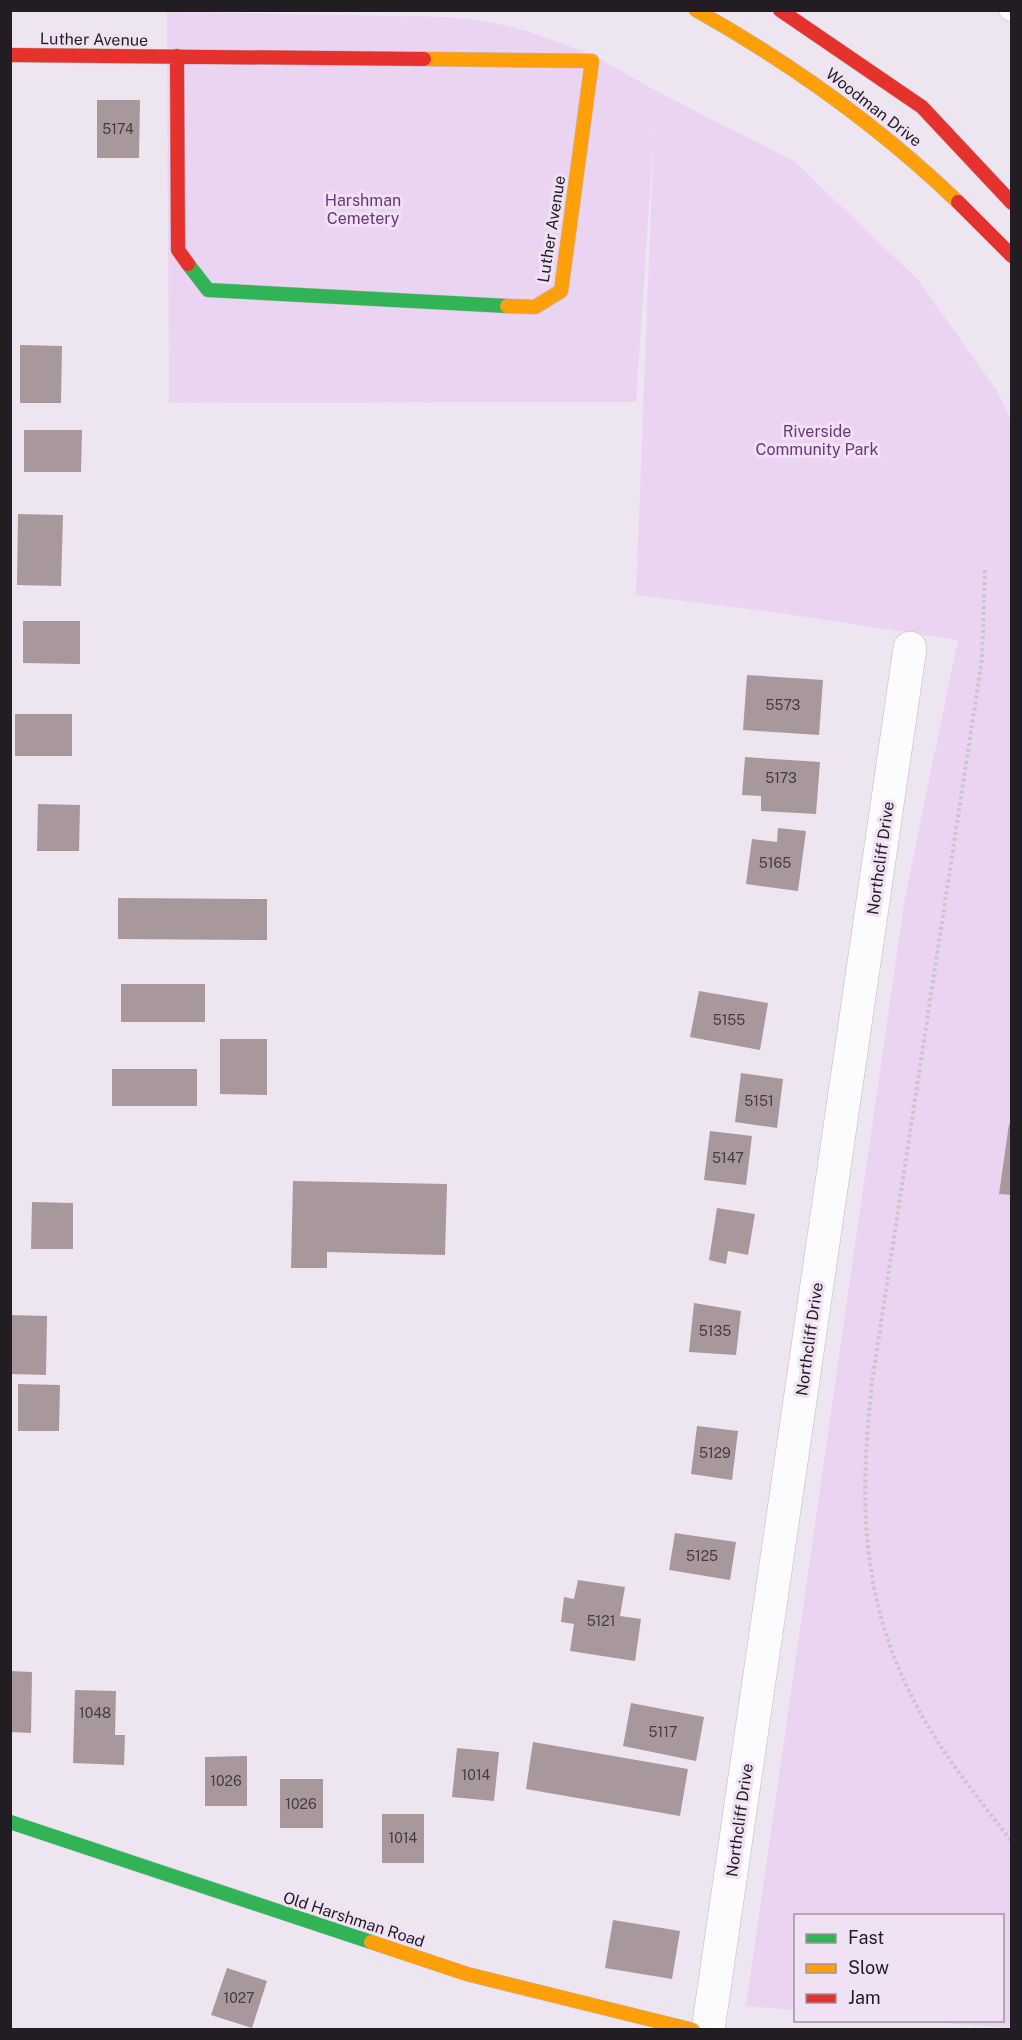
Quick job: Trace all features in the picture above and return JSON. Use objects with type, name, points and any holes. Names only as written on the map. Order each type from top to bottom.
[{"type":"street","name":"Woodman Drive","points":[[696,10],[802,72],[897,144],[958,200],[1011,256]]},
{"type":"street","name":"Woodman Drive","points":[[780,10],[922,107],[1011,203]]},
{"type":"street","name":"Luther Avenue","points":[[10,55],[177,56],[592,61],[561,291],[535,307],[208,290],[178,250],[177,56]]},
{"type":"street","name":"Northcliff Drive","points":[[708,2030],[910,648]]},
{"type":"street","name":"Old Harshman Road","points":[[10,1822],[467,1974],[693,2030]]},
{"type":"path","points":[[985,570],[982,659],[872,1382],[864,1461],[864,1520],[873,1586],[891,1649],[911,1696],[951,1762],[1011,1842]]},
{"type":"green space","name":"Riverside Community Park","points":[[167,12],[451,17],[494,23],[530,32],[595,56],[656,91],[794,161],[918,280],[997,391],[1011,420],[1011,2028],[932,2022],[1004,2022],[1004,1914],[794,1914],[794,2010],[746,2006],[905,897],[958,640],[773,612],[636,595],[654,130],[636,402],[169,403]]},
{"type":"building","points":[[97,100],[140,100],[139,158],[97,158]]},
{"type":"building","points":[[20,345],[62,346],[61,403],[20,403]]},
{"type":"building","points":[[24,430],[82,430],[81,472],[24,472]]},
{"type":"building","points":[[18,514],[63,515],[61,586],[17,585]]},
{"type":"building","points":[[23,621],[80,621],[80,664],[23,663]]},
{"type":"building","points":[[747,675],[823,680],[819,735],[743,730]]},
{"type":"building","points":[[15,714],[72,714],[72,756],[15,756]]},
{"type":"building","points":[[745,757],[820,762],[816,814],[761,811],[761,796],[742,795]]},
{"type":"building","points":[[38,804],[80,805],[79,851],[37,851]]},
{"type":"building","points":[[778,828],[806,831],[798,891],[746,884],[752,839],[777,842]]},
{"type":"building","points":[[118,898],[267,899],[267,940],[118,939]]},
{"type":"building","points":[[121,984],[205,984],[205,1022],[121,1022]]},
{"type":"building","points":[[699,991],[768,1003],[760,1050],[690,1037]]},
{"type":"building","points":[[220,1039],[267,1039],[267,1095],[220,1094]]},
{"type":"building","points":[[112,1069],[197,1069],[197,1106],[112,1106]]},
{"type":"building","points":[[741,1073],[783,1079],[777,1128],[735,1122]]},
{"type":"building","points":[[1009,1124],[1012,1125],[1012,1195],[999,1194]]},
{"type":"building","points":[[710,1131],[752,1136],[746,1185],[704,1180]]},
{"type":"building","points":[[293,1181],[447,1184],[445,1255],[327,1252],[327,1268],[291,1268]]},
{"type":"building","points":[[32,1202],[73,1203],[73,1249],[31,1249]]},
{"type":"building","points":[[717,1208],[755,1214],[748,1255],[728,1251],[726,1264],[709,1260]]},
{"type":"building","points":[[694,1303],[741,1311],[736,1355],[689,1352]]},
{"type":"building","points":[[10,1315],[47,1316],[46,1375],[10,1374]]},
{"type":"building","points":[[18,1384],[60,1385],[59,1431],[18,1431]]},
{"type":"building","points":[[697,1426],[738,1431],[732,1480],[691,1474]]},
{"type":"building","points":[[675,1533],[736,1542],[730,1580],[669,1570]]},
{"type":"building","points":[[578,1580],[625,1587],[620,1616],[641,1619],[635,1661],[570,1651],[574,1624],[561,1622],[564,1597],[574,1599]]},
{"type":"building","points":[[10,1671],[32,1672],[31,1733],[10,1732]]},
{"type":"building","points":[[75,1690],[116,1691],[115,1735],[125,1735],[124,1765],[73,1763]]},
{"type":"building","points":[[631,1703],[704,1717],[696,1761],[623,1746]]},
{"type":"building","points":[[533,1742],[688,1769],[680,1816],[526,1789]]},
{"type":"building","points":[[457,1748],[499,1752],[494,1801],[452,1797]]},
{"type":"building","points":[[247,1756],[247,1806],[205,1806],[205,1757]]},
{"type":"building","points":[[280,1779],[323,1779],[323,1828],[280,1828]]},
{"type":"building","points":[[382,1814],[424,1814],[424,1863],[382,1863]]},
{"type":"building","points":[[613,1920],[680,1931],[672,1979],[605,1968]]},
{"type":"building","points":[[227,1968],[267,1981],[252,2028],[211,2015]]},
{"type":"traffic: fast","points":[[188,264],[208,290],[507,306]]},
{"type":"traffic: fast","points":[[10,1822],[371,1942]]},
{"type":"traffic: slow","points":[[696,10],[800,74],[866,122],[958,202]]},
{"type":"traffic: slow","points":[[424,59],[592,61],[561,291],[535,307],[507,306]]},
{"type":"traffic: slow","points":[[371,1942],[467,1974],[693,2030]]},
{"type":"traffic: jam","points":[[780,10],[922,107],[1012,203]]},
{"type":"traffic: jam","points":[[10,55],[424,59]]},
{"type":"traffic: jam","points":[[177,56],[178,250],[188,264]]},
{"type":"traffic: jam","points":[[958,202],[1012,256]]},
{"type":"park label","name":"Harshman Cemetery","points":[[363,209]]}]
